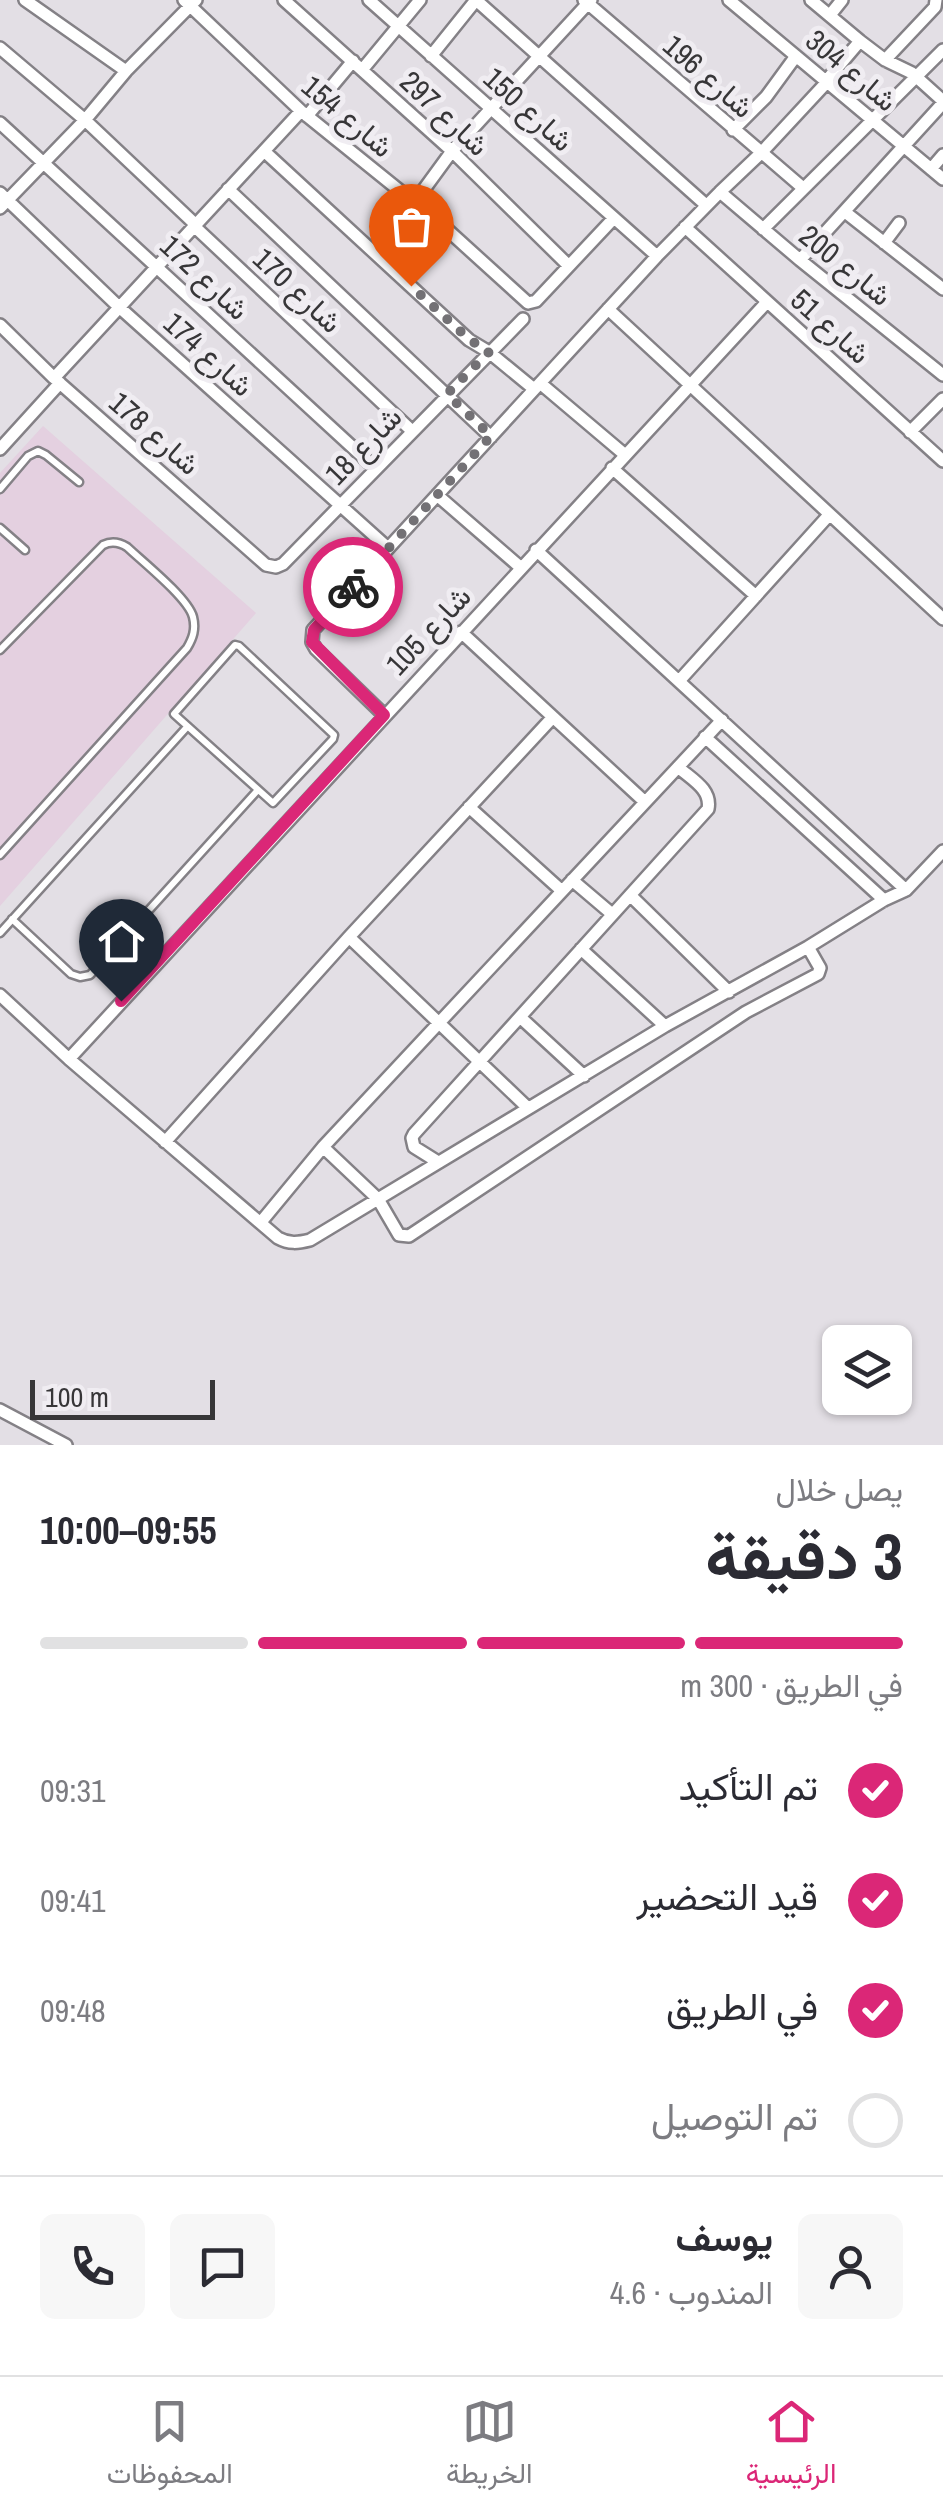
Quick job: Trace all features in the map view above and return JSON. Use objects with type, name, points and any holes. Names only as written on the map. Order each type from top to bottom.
[{"type":"street","points":[[25,0],[126,71]]},
{"type":"street","name":"شارع 297","points":[[284,0],[452,151],[569,266]]},
{"type":"street","name":"شارع 150","points":[[369,0],[657,256]]},
{"type":"street","points":[[2,444],[119,306],[264,150],[399,26],[420,0]]},
{"type":"street","points":[[431,56],[476,0],[706,206]]},
{"type":"street","name":"شارع 304","points":[[729,0],[943,179]]},
{"type":"street","points":[[800,260],[943,102],[916,76],[885,60],[811,0]]},
{"type":"street","points":[[830,15],[842,0]]},
{"type":"street","points":[[885,60],[935,6],[936,0]]},
{"type":"street","points":[[414,203],[452,151],[587,1]]},
{"type":"street","name":"شارع 196","points":[[587,1],[803,188]]},
{"type":"street","points":[[3,200],[43,164],[190,2]]},
{"type":"street","name":"شارع 154","points":[[190,2],[304,113],[441,224],[528,303],[536,302],[614,218]]},
{"type":"street","points":[[384,715],[316,649],[311,636],[314,630],[684,227],[827,82],[860,41]]},
{"type":"street","name":"شارع 170","points":[[0,48],[84,120],[412,431]]},
{"type":"street","points":[[763,229],[943,50]]},
{"type":"street","points":[[734,130],[766,97],[796,56]]},
{"type":"street","name":"شارع 172","points":[[0,124],[376,468]]},
{"type":"street","points":[[264,150],[470,340],[538,386],[624,454]]},
{"type":"street","points":[[931,168],[943,155]]},
{"type":"street","points":[[228,189],[491,436]]},
{"type":"street","name":"شارع 200","points":[[720,192],[943,375]]},
{"type":"street","name":"شارع 174","points":[[3,200],[388,548]]},
{"type":"street","points":[[845,212],[943,289]]},
{"type":"street","points":[[884,242],[900,223]]},
{"type":"street","name":"شارع 51","points":[[684,227],[943,462]]},
{"type":"street","name":"شارع 105","points":[[69,1058],[768,302]]},
{"type":"street","points":[[608,309],[941,614]]},
{"type":"street","name":"شارع 18","points":[[283,564],[523,319]]},
{"type":"street","name":"شارع 178","points":[[0,325],[266,565],[283,564]]},
{"type":"street","points":[[910,432],[943,399]]},
{"type":"street","points":[[612,468],[756,596]]},
{"type":"street","points":[[437,495],[520,567]]},
{"type":"street","points":[[680,681],[829,515]]},
{"type":"street","points":[[536,550],[906,890]]},
{"type":"street","points":[[460,632],[645,802]]},
{"type":"street","points":[[165,1142],[552,717]]},
{"type":"street","points":[[261,1222],[324,1147],[722,720]]},
{"type":"street","points":[[705,737],[884,900]]},
{"type":"street","points":[[438,1162],[414,1146],[412,1138],[708,809],[708,794],[678,767]]},
{"type":"street","points":[[470,807],[562,891]]},
{"type":"street","points":[[0,995],[261,1222],[284,1241],[298,1243],[310,1240],[665,1026],[906,890],[943,850]]},
{"type":"street","points":[[572,880],[612,914]]},
{"type":"street","points":[[630,895],[729,992]]},
{"type":"street","points":[[349,937],[528,1108]]},
{"type":"street","points":[[324,1147],[378,1199],[399,1234],[409,1236],[746,1012],[818,974],[820,968],[808,947]]},
{"type":"street","points":[[582,948],[665,1026]]},
{"type":"street","points":[[520,1017],[584,1076]]},
{"type":"street","points":[[0,1410],[66,1445]]},
{"type":"lane","points":[[0,490],[34,452],[46,454],[78,482]]},
{"type":"lane","points":[[0,528],[26,550]]},
{"type":"lane","points":[[0,856],[187,648],[194,626],[191,611],[181,599],[127,547],[113,542],[102,545],[2,643]]},
{"type":"lane","points":[[239,646],[334,735],[276,802],[270,802],[187,727],[174,711],[232,647],[239,646]]},
{"type":"lane","points":[[0,933],[187,727]]},
{"type":"lane","points":[[12,919],[71,974],[90,974],[257,791]]},
{"type":"shaded area","points":[[43,426],[256,613],[0,906],[0,473]]},
{"type":"way so far","points":[[353,587],[491,436],[447,394],[489,352],[470,340],[411,286]]},
{"type":"route","points":[[121,1001],[384,715],[312,642],[314,630],[353,587]]}]
